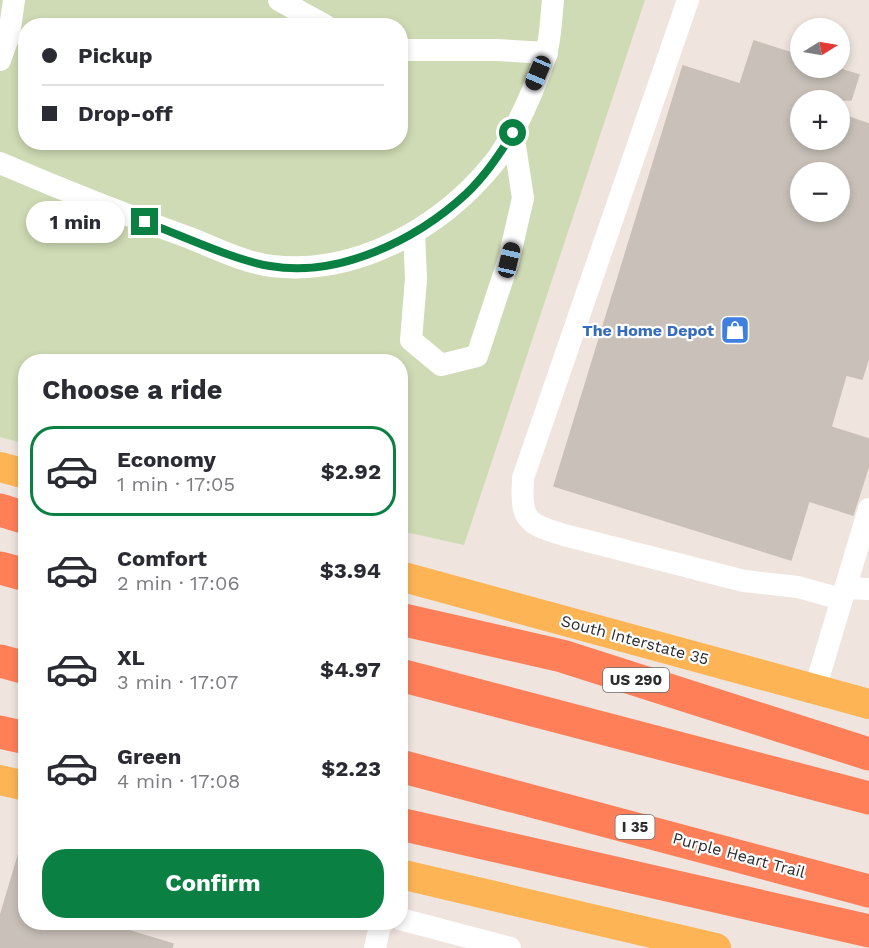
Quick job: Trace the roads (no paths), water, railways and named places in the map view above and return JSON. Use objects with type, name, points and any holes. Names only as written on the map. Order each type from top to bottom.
[{"type":"highway","points":[[0,510],[18,516]]},
{"type":"highway","points":[[0,568],[18,573]]},
{"type":"highway","name":"US 290","points":[[408,621],[562,656],[869,754]]},
{"type":"highway","points":[[0,661],[18,666]]},
{"type":"highway","points":[[408,677],[869,798]]},
{"type":"highway","points":[[0,732],[18,736]]},
{"type":"highway","name":"Purple Heart Trail","points":[[408,768],[869,891]]},
{"type":"highway","points":[[408,826],[869,931]]},
{"type":"main road","points":[[0,467],[18,472]]},
{"type":"main road","name":"South Interstate 35","points":[[408,578],[869,704]]},
{"type":"main road","points":[[0,780],[18,784]]},
{"type":"main road","points":[[408,876],[716,948]]},
{"type":"lane","points":[[0,60],[9,35],[14,0]]},
{"type":"lane","points":[[279,0],[312,18]]},
{"type":"lane","points":[[0,163],[96,204],[270,266],[331,265],[399,242],[414,233],[465,195],[495,163],[513,133],[547,53],[553,0]]},
{"type":"lane","points":[[688,0],[524,478],[522,507],[535,526],[744,581],[843,593],[869,588]]},
{"type":"lane","points":[[408,50],[496,50],[547,53]]},
{"type":"lane","points":[[414,233],[416,279],[411,340],[441,365],[477,356],[509,260],[523,198],[513,133]]},
{"type":"lane","points":[[815,689],[869,509]]},
{"type":"lane","points":[[408,921],[510,948]]},
{"type":"lane","points":[[375,948],[379,930]]},
{"type":"place","name":"The Home Depot","points":[[735,330]]}]
